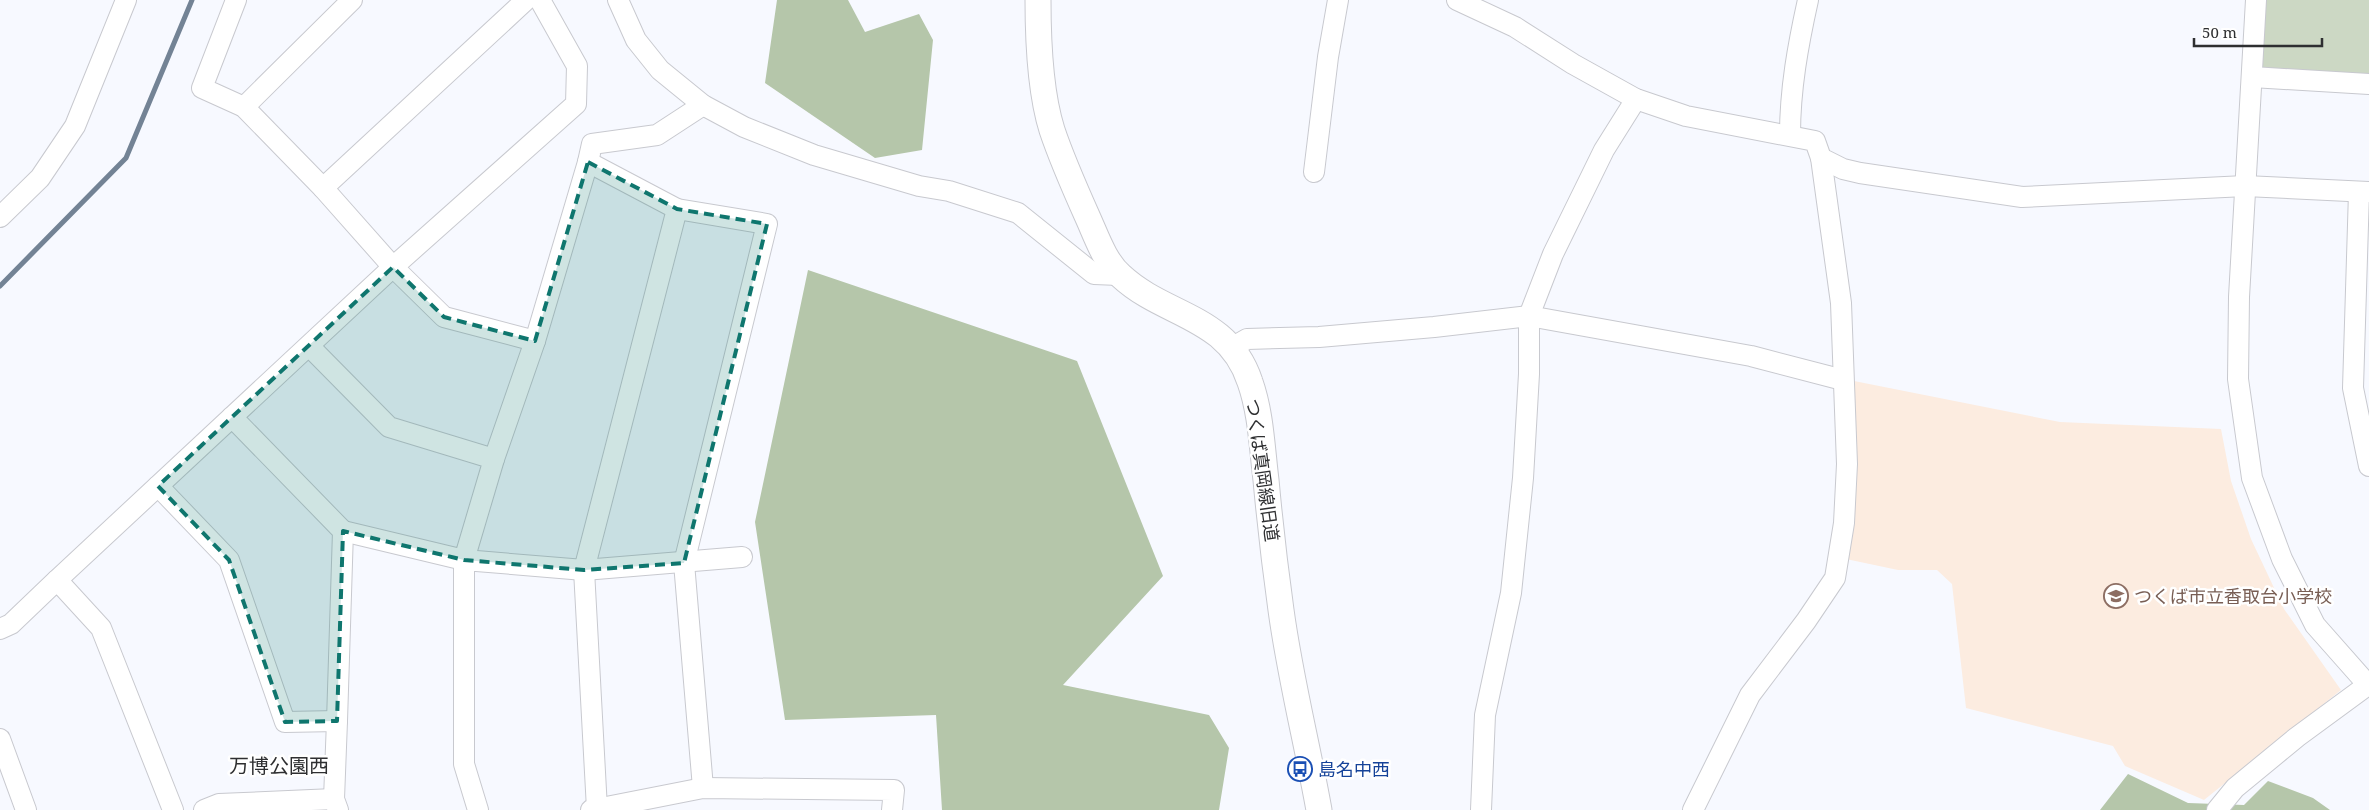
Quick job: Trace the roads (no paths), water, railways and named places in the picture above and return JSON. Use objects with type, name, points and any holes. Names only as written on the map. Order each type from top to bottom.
[{"type":"main road","name":"つくば真岡線旧道","points":[[1038,0],[1044,90],[1052,128],[1066,169],[1102,249],[1120,275],[1136,288],[1205,325],[1233,347],[1251,383],[1260,430],[1282,619],[1319,810]]},
{"type":"street","points":[[0,217],[40,178],[75,126],[126,0]]},
{"type":"street","points":[[236,0],[202,88],[244,107],[323,188],[393,267],[444,317],[534,341]]},
{"type":"street","points":[[244,107],[352,0]]},
{"type":"street","points":[[323,188],[526,0]]},
{"type":"street","points":[[0,629],[11,624],[393,267],[576,104],[577,66],[540,0]]},
{"type":"street","points":[[618,0],[636,40],[660,70],[703,105],[744,127],[814,155],[919,186],[949,191],[1018,213],[1094,274],[1120,275]]},
{"type":"street","points":[[1314,172],[1328,57],[1338,0]]},
{"type":"street","points":[[1457,0],[1515,27],[1573,64],[1636,99],[1686,116],[1815,141],[1821,158],[1841,303],[1847,464],[1844,522],[1835,578],[1806,621],[1750,695],[1694,810]]},
{"type":"street","points":[[1790,135],[1790,111],[1797,48],[1808,0]]},
{"type":"street","points":[[2216,810],[2235,788],[2297,737],[2369,685],[2315,625],[2282,558],[2252,478],[2238,379],[2239,298],[2256,0]]},
{"type":"street","points":[[2252,77],[2369,84]]},
{"type":"street","points":[[1482,810],[1485,715],[1511,594],[1524,478],[1529,374],[1529,316],[1557,245],[1604,150],[1636,99]]},
{"type":"street","points":[[478,810],[464,764],[464,560],[494,460],[534,341],[592,144],[657,135],[703,105]]},
{"type":"street","points":[[1821,158],[1843,169],[1860,173],[2022,197],[2245,186],[2364,192],[2362,291],[2353,388],[2362,401],[2369,466]]},
{"type":"street","points":[[588,162],[677,210],[767,224],[684,563],[703,788]]},
{"type":"street","points":[[677,210],[584,570],[594,809],[703,788],[894,790],[892,810]]},
{"type":"street","points":[[1233,347],[1247,339],[1319,337],[1529,316],[1751,356],[1843,380]]},
{"type":"street","points":[[309,346],[389,427],[494,460]]},
{"type":"street","points":[[232,417],[342,531],[464,560],[584,570],[742,557]]},
{"type":"street","points":[[158,486],[229,560],[285,722],[337,721]]},
{"type":"street","points":[[204,810],[219,804],[336,805],[342,531]]},
{"type":"street","points":[[57,580],[101,628],[172,810]]},
{"type":"street","points":[[0,739],[26,810]]},
{"type":"waterway","points":[[0,286],[126,158],[192,0]]},
{"type":"place","name":"つくば市立香取台小学校","points":[[2116,596]]},
{"type":"place","name":"島名中西","points":[[1300,769]]},
{"type":"district","name":"万博公園西","points":[[279,765]]}]
